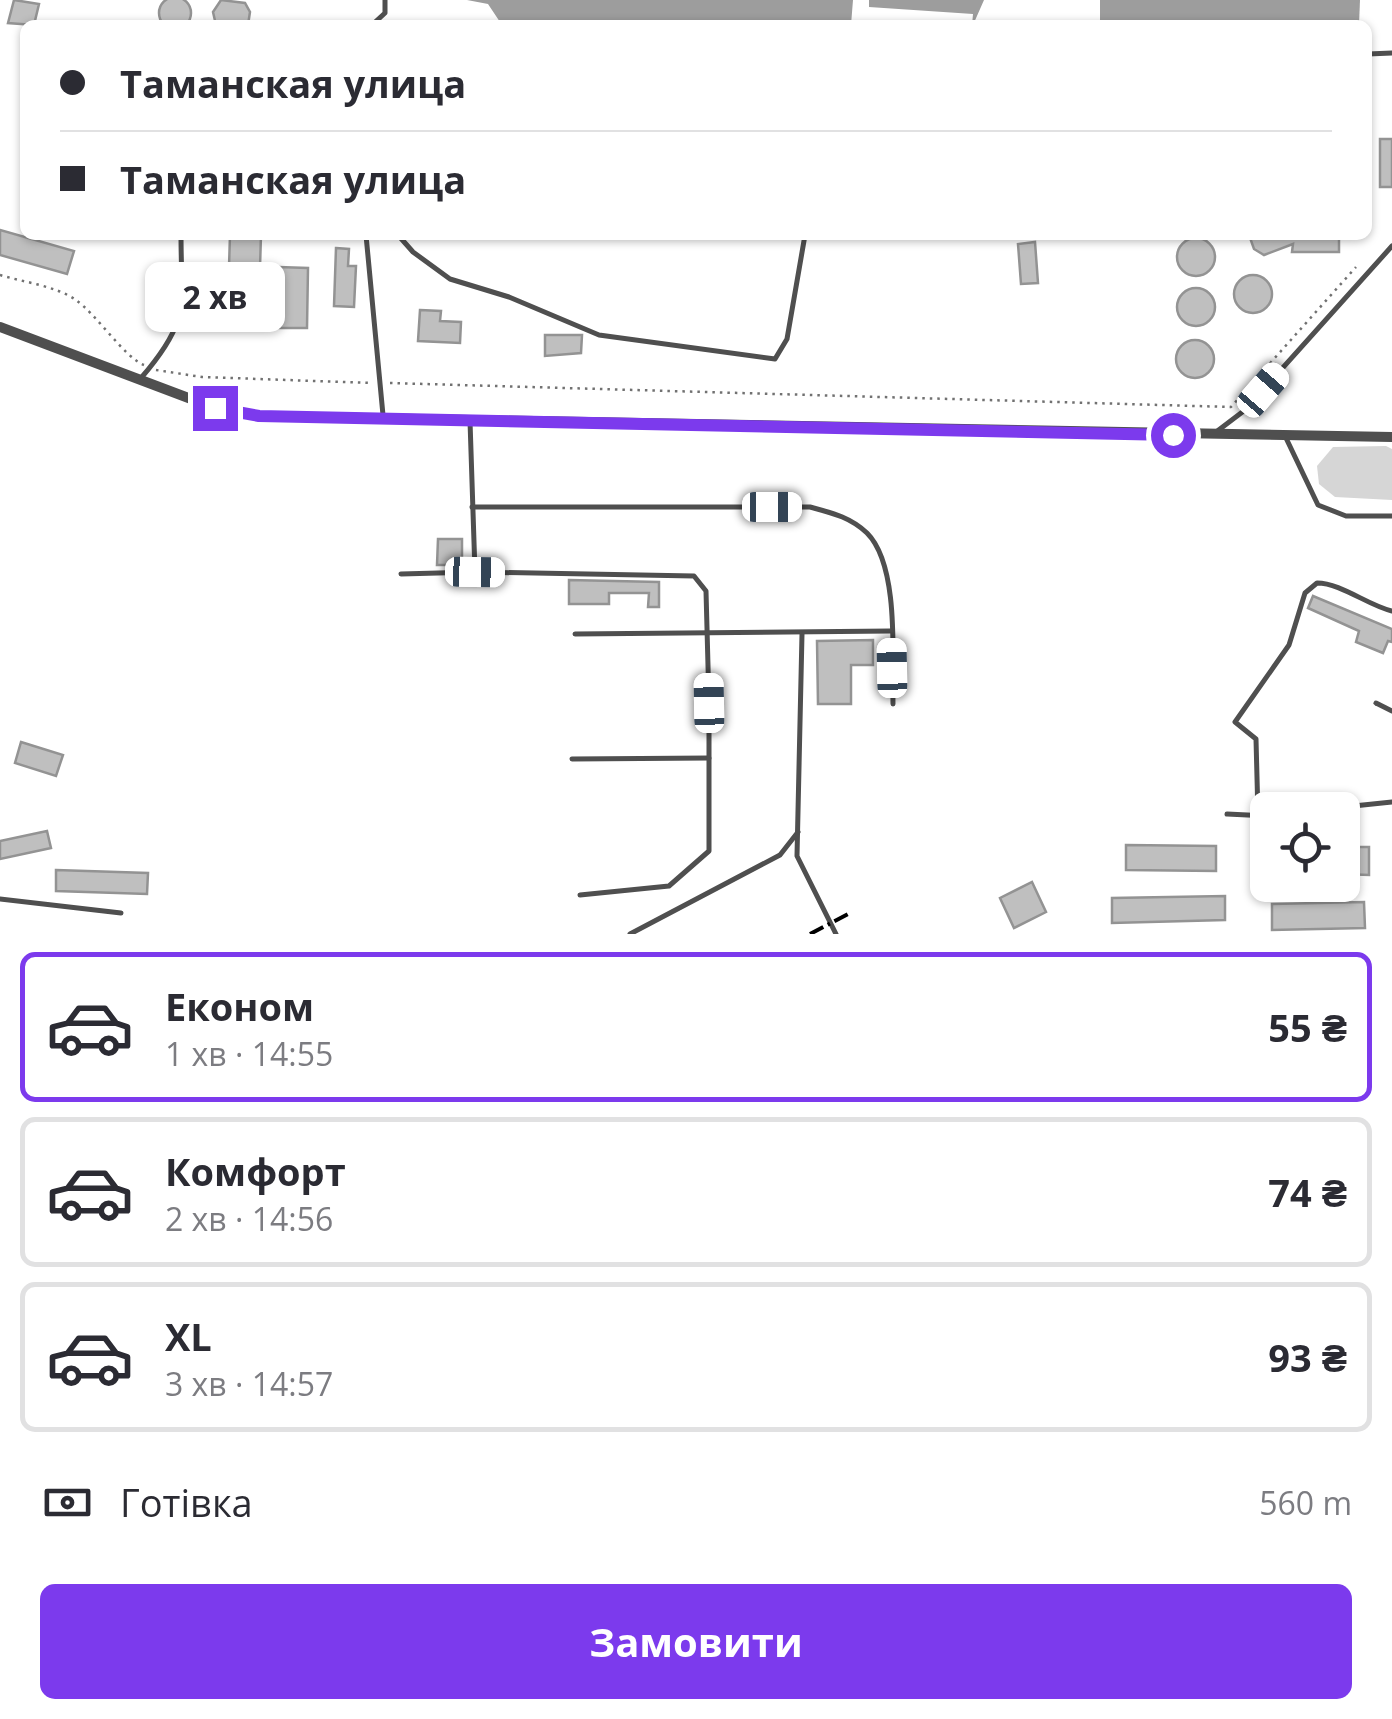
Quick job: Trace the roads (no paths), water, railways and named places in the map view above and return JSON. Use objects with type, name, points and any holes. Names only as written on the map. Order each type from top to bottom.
[{"type":"street","points":[[0,328],[215,408],[259,416],[1392,437]]},
{"type":"lane","points":[[140,380],[168,346],[182,317],[180,240]]},
{"type":"lane","points":[[366,240],[383,418]]},
{"type":"lane","points":[[402,240],[450,280],[510,297],[598,335],[776,359],[787,338],[805,240]]},
{"type":"lane","points":[[1212,436],[1246,410],[1392,246]]},
{"type":"lane","points":[[470,421],[475,572]]},
{"type":"lane","points":[[1286,438],[1318,504],[1346,516],[1392,516]]},
{"type":"lane","points":[[472,507],[810,507],[844,516],[870,536],[880,557],[890,598],[893,704]]},
{"type":"lane","points":[[401,574],[694,576],[706,591],[709,703]]},
{"type":"lane","points":[[1257,792],[1256,740],[1236,722],[1289,645],[1305,593],[1317,583],[1328,583],[1366,604],[1392,611]]},
{"type":"lane","points":[[576,634],[891,631]]},
{"type":"lane","points":[[802,634],[797,856],[836,934]]},
{"type":"lane","points":[[1376,703],[1392,710]]},
{"type":"lane","points":[[580,895],[669,886],[709,851],[710,717]]},
{"type":"lane","points":[[572,758],[709,758]]},
{"type":"lane","points":[[1360,805],[1392,802]]},
{"type":"lane","points":[[1227,814],[1250,815]]},
{"type":"lane","points":[[630,934],[780,856],[800,830]]},
{"type":"lane","points":[[0,899],[122,912]]},
{"type":"railway","points":[[810,934],[852,912]]}]
